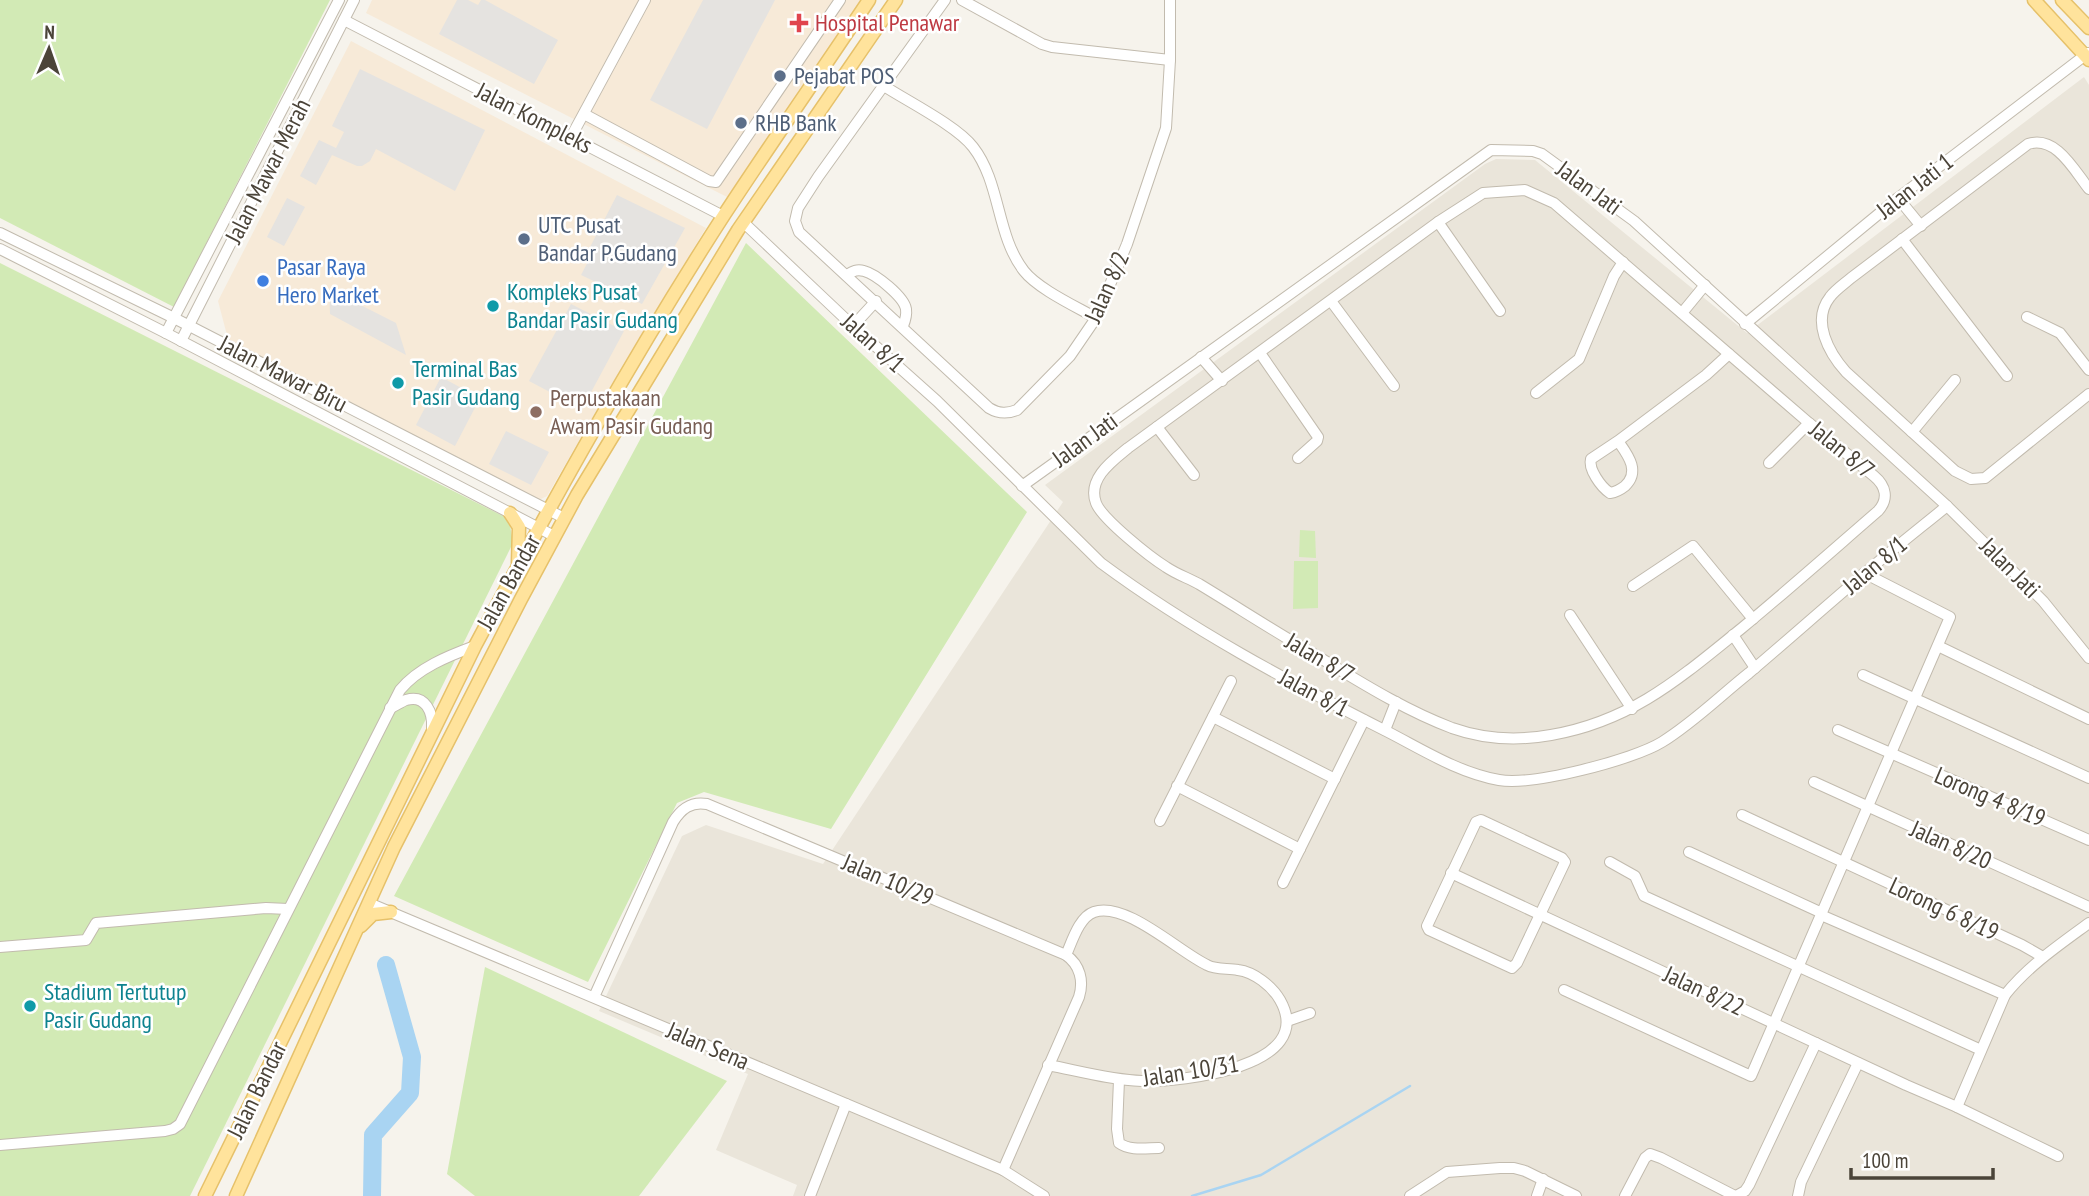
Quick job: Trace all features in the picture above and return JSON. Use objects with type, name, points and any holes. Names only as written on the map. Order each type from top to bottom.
[{"type":"main road","name":"Jalan Bandar","points":[[205,1196],[475,646],[517,566],[628,372],[723,216],[869,0]]},
{"type":"main road","name":"Jalan Bandar","points":[[236,1196],[394,847],[554,536],[743,222],[897,0]]},
{"type":"main road","points":[[2034,0],[2088,56]]},
{"type":"main road","points":[[2062,0],[2089,28]]},
{"type":"main road","points":[[510,513],[519,527],[517,566]]},
{"type":"main road","points":[[369,861],[361,890],[369,903]]},
{"type":"main road","points":[[337,926],[355,905],[369,903]]},
{"type":"main road","points":[[354,934],[373,914],[391,912]]},
{"type":"street","name":"Jalan Mawar Merah","points":[[166,333],[339,0]]},
{"type":"street","name":"Jalan Mawar Merah","points":[[181,341],[354,0]]},
{"type":"street","points":[[571,137],[645,0]]},
{"type":"street","points":[[584,114],[705,179],[716,182],[839,0]]},
{"type":"street","name":"Jalan 8/2","points":[[945,0],[818,177],[798,208],[795,221],[799,232],[989,408],[1006,413],[1017,410],[1070,356],[1097,318],[1127,244],[1166,132],[1170,0]]},
{"type":"street","points":[[962,0],[1052,47],[1170,60]]},
{"type":"street","name":"Jalan Kompleks","points":[[344,20],[723,216]]},
{"type":"street","name":"Jalan Jati 1","points":[[1745,324],[1898,198],[2088,56]]},
{"type":"street","points":[[884,86],[971,144],[987,170],[1008,239],[1025,273],[1039,285],[1097,318]]},
{"type":"street","points":[[2089,189],[2062,155],[2049,144],[2036,142],[2024,148],[1902,239],[1831,295],[1822,320],[1825,339],[1836,360],[1964,477],[1978,480],[1985,478],[2089,394]]},
{"type":"street","name":"Jalan Jati","points":[[1021,486],[1464,167],[1494,149],[1533,151],[1542,154],[1634,221],[1705,285],[1947,506],[2043,601],[2089,658]]},
{"type":"street","name":"Jalan 8/7","points":[[1528,191],[1554,203],[1879,480],[1886,492],[1878,511],[1675,682],[1632,709],[1595,724],[1553,735],[1503,738],[1453,728],[1396,702],[1165,567],[1101,511],[1095,498],[1095,487],[1102,470],[1128,448],[1438,222],[1486,192],[1528,191]]},
{"type":"street","points":[[1898,198],[1921,226]]},
{"type":"street","name":"Jalan 8/1","points":[[743,222],[937,401],[1101,563],[1238,651],[1364,720],[1469,773],[1502,780],[1534,779],[1623,759],[1653,747],[1755,668],[1864,573],[1947,506]]},
{"type":"street","points":[[1438,222],[1500,310]]},
{"type":"street","name":"Jalan Mawar Biru","points":[[0,233],[174,318],[564,518]]},
{"type":"street","points":[[1902,239],[2007,376]]},
{"type":"street","name":"Jalan Mawar Biru","points":[[0,249],[554,536]]},
{"type":"street","points":[[1536,393],[1579,359],[1614,275],[1623,262]]},
{"type":"street","points":[[847,275],[855,271],[866,272],[878,278],[899,297],[906,309],[902,326]]},
{"type":"street","points":[[1682,313],[1705,285]]},
{"type":"street","points":[[853,326],[876,301]]},
{"type":"street","points":[[1331,301],[1394,386]]},
{"type":"street","points":[[2027,317],[2060,333],[2089,370]]},
{"type":"street","points":[[1260,353],[1318,437],[1298,458]]},
{"type":"street","points":[[1618,441],[1630,458],[1633,471],[1628,483],[1610,493],[1590,467],[1589,461],[1592,457],[1618,441],[1706,375],[1729,354]]},
{"type":"street","points":[[1201,357],[1222,381]]},
{"type":"street","points":[[1912,432],[1955,380]]},
{"type":"street","points":[[1769,463],[1809,423]]},
{"type":"street","points":[[1157,427],[1194,475]]},
{"type":"street","points":[[1633,586],[1693,545],[1752,619]]},
{"type":"street","points":[[1563,990],[1751,1076],[1950,617],[1864,573]]},
{"type":"street","points":[[1570,615],[1632,709]]},
{"type":"street","points":[[1733,635],[1755,668]]},
{"type":"street","points":[[0,1145],[165,1131],[181,1122],[400,690],[411,678],[453,654],[475,646]]},
{"type":"street","points":[[1938,646],[2089,719]]},
{"type":"street","points":[[1863,675],[2089,778]]},
{"type":"street","points":[[1160,821],[1231,681]]},
{"type":"street","points":[[390,709],[407,700],[421,701],[432,714],[432,735]]},
{"type":"street","points":[[1385,730],[1396,702]]},
{"type":"street","points":[[1213,717],[1335,779]]},
{"type":"street","points":[[1283,883],[1364,720]]},
{"type":"street","name":"Lorong 4 8/19","points":[[1838,730],[2089,840]]},
{"type":"street","name":"Jalan 8/20","points":[[1814,782],[2089,906]]},
{"type":"street","points":[[1177,786],[1300,849]]},
{"type":"street","name":"Jalan 10/29","points":[[594,998],[673,822],[683,809],[696,803],[707,804],[1066,955]]},
{"type":"street","name":"Lorong 6 8/19","points":[[1742,815],[2043,957]]},
{"type":"street","points":[[1481,820],[1564,860],[1516,966],[1510,968],[1427,928],[1451,873],[1477,821],[1481,820]]},
{"type":"street","points":[[1689,852],[2005,995]]},
{"type":"street","points":[[1610,862],[1635,876],[1644,895],[1981,1050]]},
{"type":"street","name":"Jalan 8/22","points":[[1451,873],[2057,1156]]},
{"type":"street","name":"Jalan Sena","points":[[369,903],[1003,1170],[1044,1196]]},
{"type":"street","points":[[0,947],[86,940],[96,923],[266,908],[288,909]]},
{"type":"street","points":[[1003,1170],[1083,986],[1078,970],[1066,955],[1089,914],[1096,911],[1114,911],[1140,923],[1208,966],[1242,971],[1262,981],[1279,998],[1287,1021],[1310,1013]]},
{"type":"street","points":[[1957,1107],[2005,995],[2015,982],[2043,957],[2089,923]]},
{"type":"street","name":"Jalan 10/31","points":[[1048,1065],[1119,1080],[1155,1081],[1227,1071],[1244,1066],[1275,1047],[1286,1033],[1287,1021]]},
{"type":"street","points":[[1625,1196],[1645,1158],[1650,1154],[1742,1195],[1816,1043]]},
{"type":"street","points":[[1798,1196],[1801,1182],[1858,1063]]},
{"type":"street","points":[[1119,1080],[1119,1143],[1136,1148],[1159,1147]]},
{"type":"street","points":[[810,1196],[846,1104]]},
{"type":"street","points":[[1410,1196],[1448,1172],[1514,1168],[1576,1196]]},
{"type":"street","points":[[1536,1196],[1543,1179]]},
{"type":"shaded area","points":[[372,0],[861,0],[828,54],[727,197],[366,13]]},
{"type":"shaded area","points":[[457,0],[468,0],[478,5],[481,0],[485,0],[558,40],[534,84],[439,34]]},
{"type":"shaded area","points":[[703,0],[775,0],[707,129],[650,100]]},
{"type":"shaded area","points":[[351,41],[706,228],[547,496],[541,499],[533,500],[228,339],[218,301]]},
{"type":"shaded area","points":[[360,69],[485,130],[455,191],[376,149],[370,161],[362,166],[332,155],[316,185],[300,176],[319,140],[336,148],[344,132],[332,126]]},
{"type":"shaded area","points":[[2084,77],[2089,85],[2089,1196],[793,1196],[797,1185],[716,1150],[748,1074],[599,1011],[682,836],[706,825],[823,864],[1063,502],[1045,485],[1485,164],[1496,159],[1535,160],[1747,333]]},
{"type":"shaded area","points":[[617,195],[685,228],[642,304],[581,275],[592,254],[588,251]]},
{"type":"shaded area","points":[[287,198],[305,207],[284,246],[267,237]]},
{"type":"shaded area","points":[[329,289],[396,323],[406,355],[330,314]]},
{"type":"shaded area","points":[[571,304],[624,331],[582,409],[529,381]]},
{"type":"shaded area","points":[[441,377],[480,398],[455,446],[416,425]]},
{"type":"shaded area","points":[[506,431],[549,452],[531,485],[489,464]]},
{"type":"green space","points":[[0,0],[330,0],[174,307],[0,218]]},
{"type":"green space","points":[[746,243],[1027,512],[831,829],[704,792],[677,803],[588,982],[394,896]]},
{"type":"green space","points":[[0,263],[509,519],[513,543],[190,1196],[0,1196]]},
{"type":"green space","points":[[1300,530],[1315,531],[1316,558],[1299,557]]},
{"type":"green space","points":[[1294,561],[1318,561],[1318,608],[1293,609]]},
{"type":"green space","points":[[485,967],[727,1081],[639,1196],[475,1196],[447,1174]]},
{"type":"waterway","points":[[372,1196],[373,1135],[410,1093],[412,1057],[386,965]]},
{"type":"waterway","points":[[1192,1196],[1261,1175],[1410,1086]]},
{"type":"place","name":"Hospital Penawar","points":[[799,23]]},
{"type":"place","name":"Pejabat POS","points":[[780,76]]},
{"type":"place","name":"RHB Bank","points":[[741,123]]},
{"type":"place","name":"UTC Pusat Bandar P.Gudang","points":[[524,239]]},
{"type":"place","name":"Pasar Raya Hero Market","points":[[263,281]]},
{"type":"place","name":"Kompleks Pusat Bandar Pasir Gudang","points":[[493,306]]},
{"type":"place","name":"Terminal Bas Pasir Gudang","points":[[398,383]]},
{"type":"place","name":"Perpustakaan Awam Pasir Gudang","points":[[536,412]]},
{"type":"place","name":"Stadium Tertutup Pasir Gudang","points":[[30,1006]]}]
